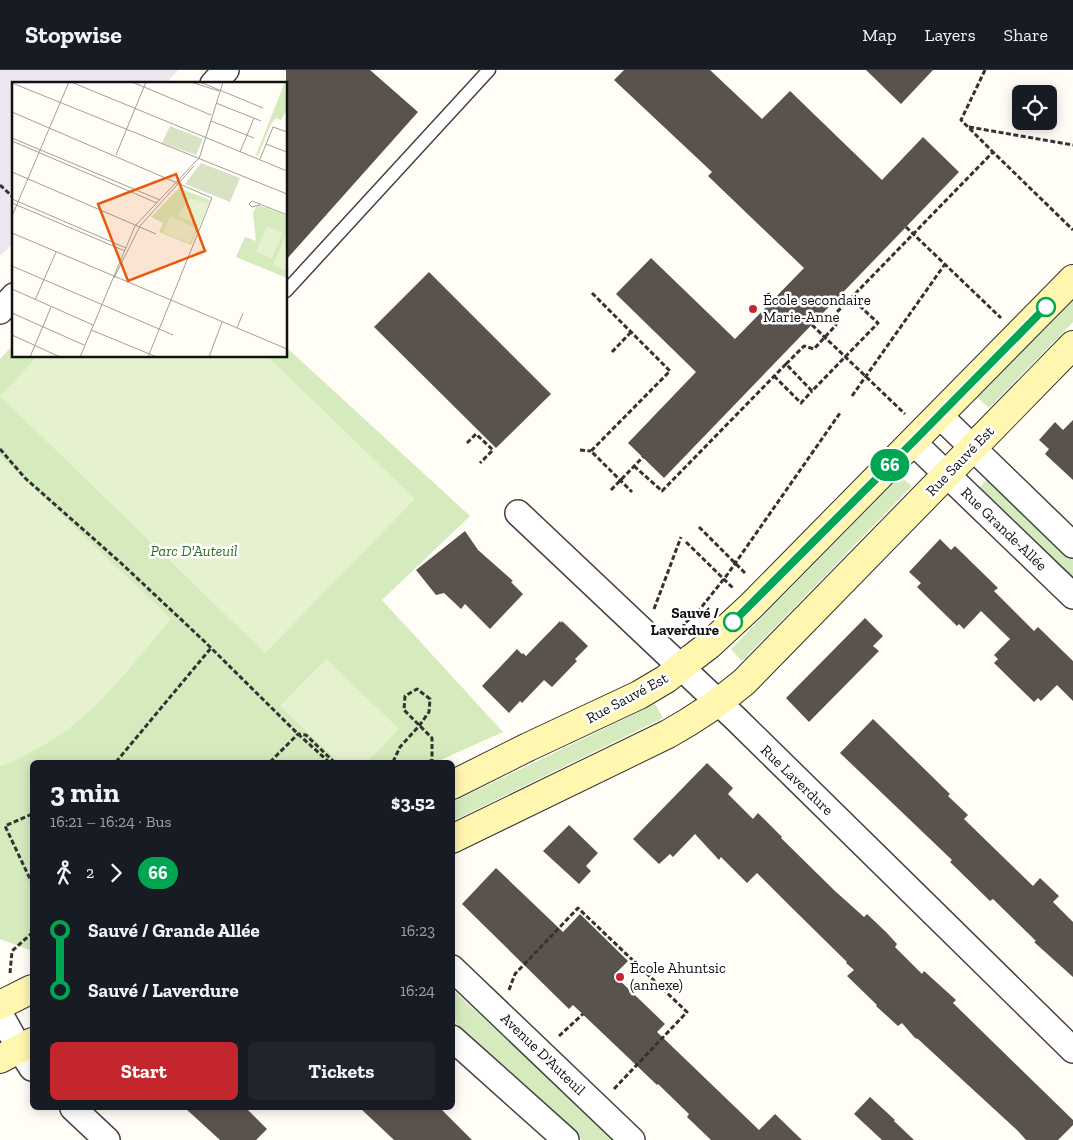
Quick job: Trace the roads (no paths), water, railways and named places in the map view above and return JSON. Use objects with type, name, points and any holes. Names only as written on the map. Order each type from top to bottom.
[{"type":"main road","name":"Rue Sauvé Est","points":[[455,784],[639,695],[666,679],[709,645],[751,606],[910,429],[939,415],[1073,279]]},
{"type":"main road","name":"Rue Sauvé Est","points":[[455,838],[668,734],[718,703],[744,682],[1073,345]]},
{"type":"main road","points":[[0,1004],[30,990]]},
{"type":"street","points":[[215,82],[226,70]]},
{"type":"street","points":[[0,311],[12,298]]},
{"type":"street","points":[[939,415],[1073,545]]},
{"type":"street","name":"Rue Grande-Allée","points":[[910,429],[948,475],[1073,596]]},
{"type":"street","name":"Rue Laverdure","points":[[518,513],[718,703],[1073,1050]]},
{"type":"street","name":"Avenue D'Auteuil","points":[[455,971],[632,1140]]},
{"type":"street","points":[[0,1014],[21,1054]]},
{"type":"street","points":[[455,1041],[566,1140]]},
{"type":"street","points":[[75,1110],[107,1140]]},
{"type":"lane","points":[[288,288],[489,70]]},
{"type":"place","name":"École secondaire Marie-Anne","points":[[753,309]]},
{"type":"place","name":"Sauvé / Laverdure","points":[[733,622]]},
{"type":"place","name":"École Ahuntsic (annexe)","points":[[620,977]]},
{"type":"park label","name":"Parc D'Auteuil","points":[[194,551]]}]
